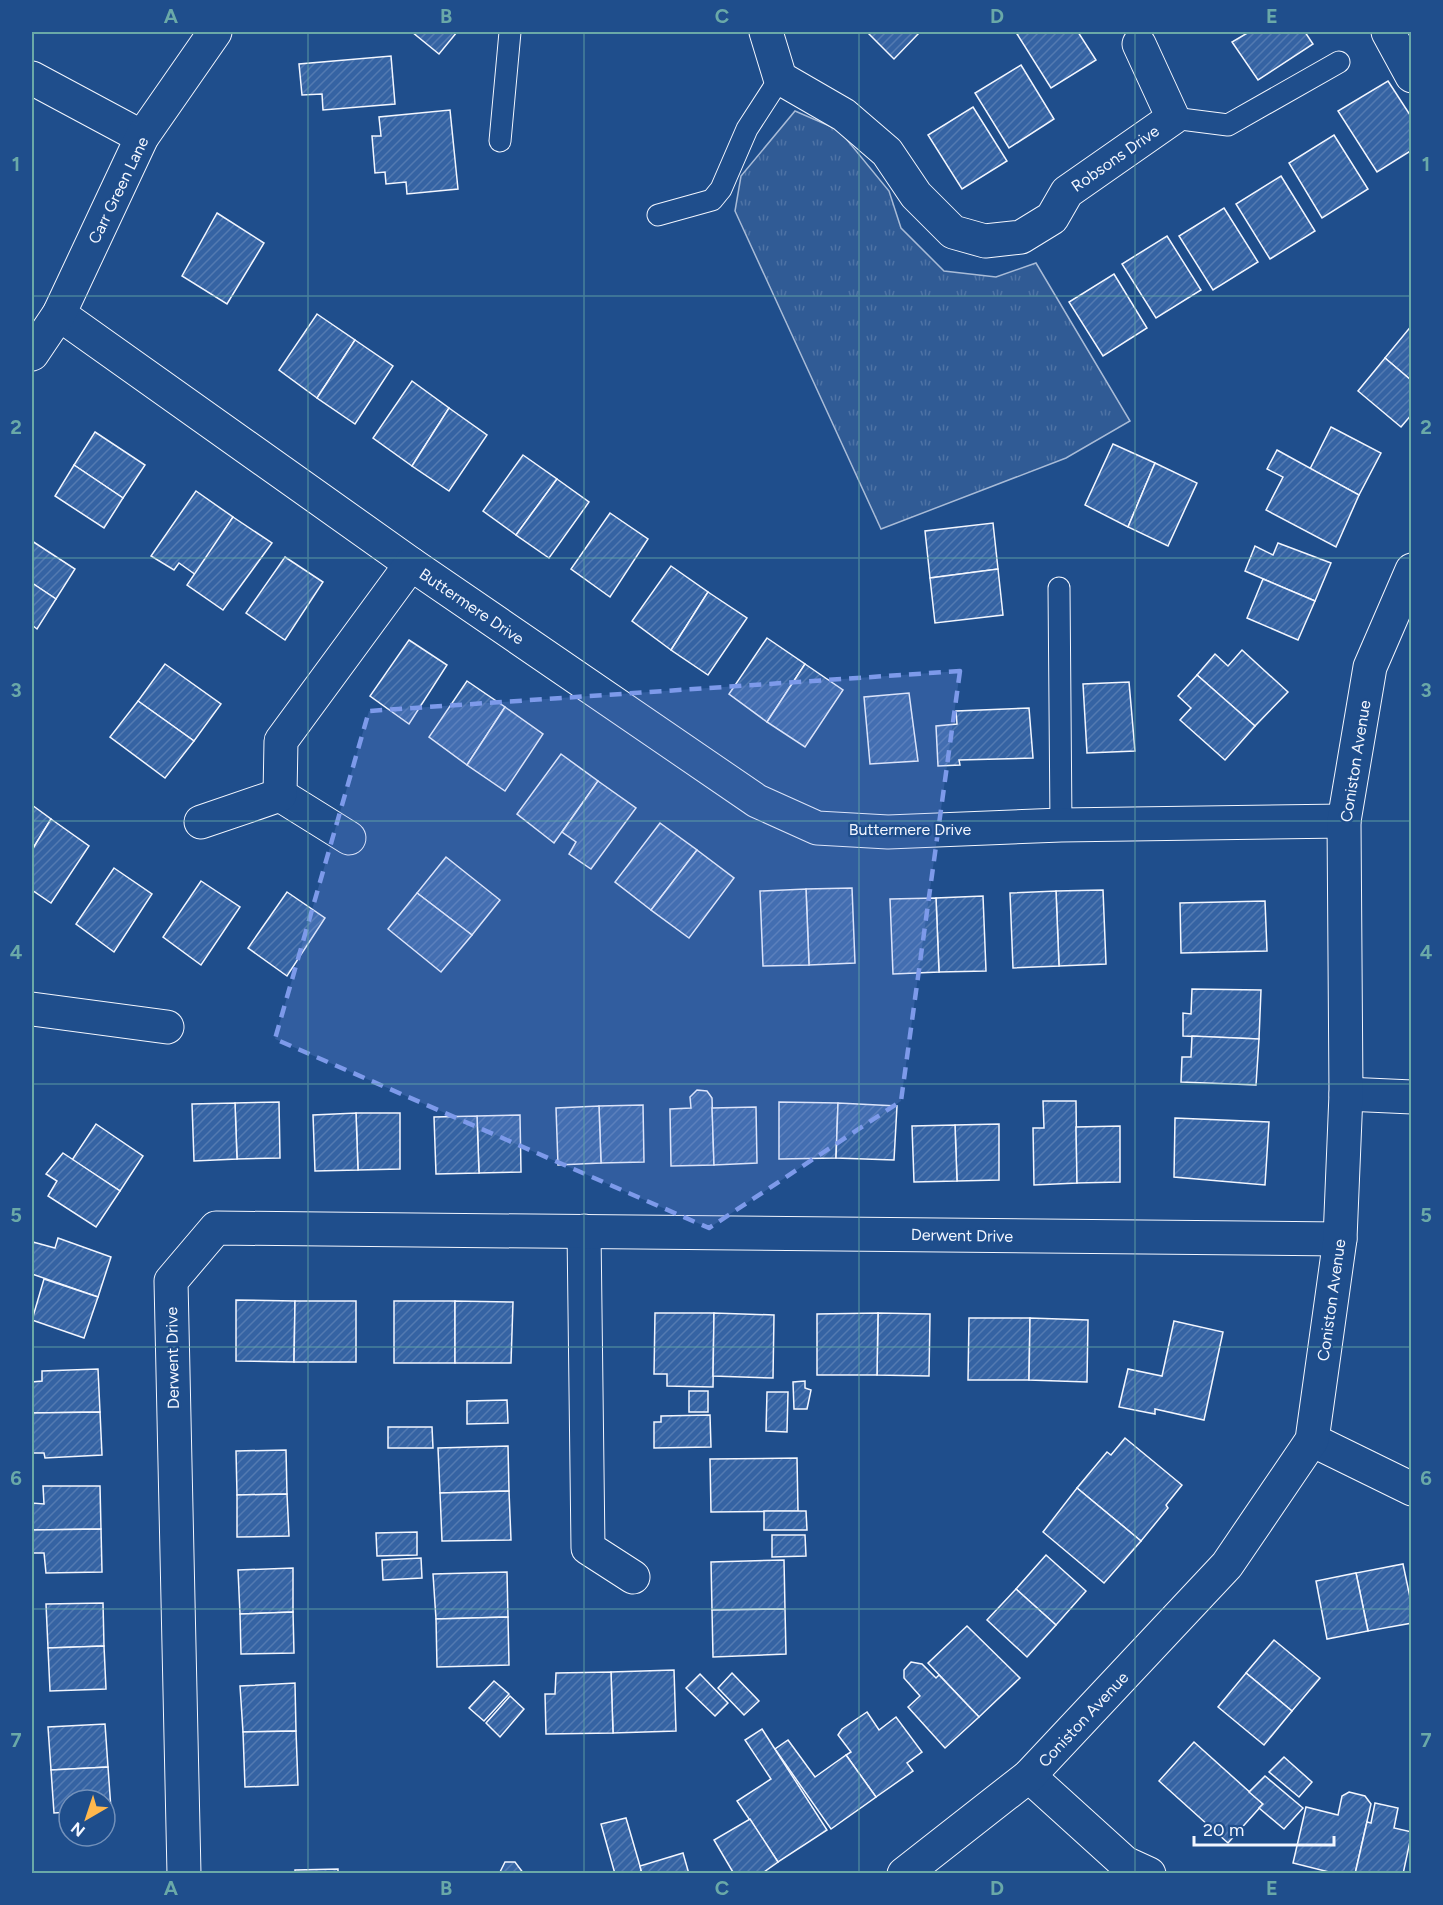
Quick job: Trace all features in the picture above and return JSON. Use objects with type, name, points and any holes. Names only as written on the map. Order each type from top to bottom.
[{"type":"street","name":"Carr Green Lane","points":[[32,354],[59,314],[142,137],[215,32]]},
{"type":"street","points":[[766,32],[780,78]]},
{"type":"street","points":[[1388,32],[1412,76]]},
{"type":"street","name":"Robsons Drive","points":[[780,78],[844,115],[887,152],[916,195],[953,232],[985,241],[1021,237],[1052,218],[1067,192],[1173,118],[1140,38]]},
{"type":"street","points":[[32,78],[142,137]]},
{"type":"street","name":"Buttermere Drive","points":[[59,314],[411,564],[757,801],[817,828],[888,832],[1061,825],[1344,821]]},
{"type":"street","name":"Buttermere Drive","points":[[280,795],[281,741],[411,564]]},
{"type":"street","name":"Coniston Avenue","points":[[904,1874],[1029,1776],[1227,1565],[1312,1440],[1340,1239],[1346,1094],[1344,821],[1370,667],[1409,581]]},
{"type":"street","points":[[201,822],[280,795],[349,838]]},
{"type":"street","points":[[32,1009],[167,1027]]},
{"type":"street","points":[[1346,1094],[1412,1097]]},
{"type":"street","name":"Derwent Drive","points":[[184,1874],[171,1281],[216,1228],[1340,1239]]},
{"type":"street","points":[[584,1231],[588,1548],[633,1577]]},
{"type":"street","points":[[1312,1440],[1412,1489]]},
{"type":"street","points":[[1029,1776],[1125,1863],[1149,1874]]},
{"type":"lane","points":[[500,141],[510,32]]},
{"type":"lane","name":"Robsons Drive","points":[[1173,118],[1228,125],[1339,62]]},
{"type":"lane","points":[[658,215],[712,200],[721,189],[747,129],[780,78]]},
{"type":"lane","points":[[1059,588],[1061,825]]},
{"type":"highlighted area","points":[[960,671],[901,1101],[709,1228],[275,1039],[369,711]]},
{"type":"green space","points":[[795,111],[839,130],[889,191],[901,228],[944,271],[996,277],[1036,263],[1130,421],[1066,458],[881,529],[735,211],[741,176]]},
{"type":"building","points":[[412,32],[457,32],[439,54]]},
{"type":"building","points":[[867,32],[920,32],[894,59]]},
{"type":"building","points":[[1021,32],[1078,32],[1096,60],[1051,88],[1017,34]]},
{"type":"building","points":[[1249,32],[1305,32],[1313,44],[1258,80],[1232,42]]},
{"type":"building","points":[[391,56],[395,104],[323,110],[322,94],[302,95],[299,64]]},
{"type":"building","points":[[1021,65],[1054,119],[1009,148],[975,93]]},
{"type":"building","points":[[1388,81],[1412,118],[1412,150],[1377,172],[1338,111]]},
{"type":"building","points":[[973,107],[1007,161],[962,189],[928,135]]},
{"type":"building","points":[[450,110],[458,189],[407,194],[406,182],[386,184],[385,172],[375,173],[372,136],[381,136],[379,117]]},
{"type":"building","points":[[1334,135],[1368,189],[1322,218],[1289,163]]},
{"type":"building","points":[[1281,176],[1315,231],[1270,259],[1236,204]]},
{"type":"building","points":[[1224,208],[1258,262],[1213,290],[1179,236]]},
{"type":"building","points":[[217,213],[264,243],[227,304],[182,276]]},
{"type":"building","points":[[1167,236],[1201,290],[1156,318],[1122,264]]},
{"type":"building","points":[[1114,274],[1147,328],[1103,356],[1069,302]]},
{"type":"building","points":[[317,314],[355,340],[317,398],[279,370]]},
{"type":"building","points":[[1412,325],[1412,381],[1385,358]]},
{"type":"building","points":[[355,340],[393,366],[355,424],[317,398]]},
{"type":"building","points":[[1385,358],[1412,381],[1412,414],[1401,427],[1358,391]]},
{"type":"building","points":[[412,381],[449,408],[412,466],[373,438]]},
{"type":"building","points":[[449,408],[487,435],[449,491],[412,466]]},
{"type":"building","points":[[1331,427],[1381,453],[1359,495],[1310,469]]},
{"type":"building","points":[[95,432],[145,465],[123,498],[74,465]]},
{"type":"building","points":[[1113,444],[1155,463],[1128,527],[1085,505]]},
{"type":"building","points":[[1277,450],[1359,495],[1336,547],[1266,510],[1283,477],[1267,469]]},
{"type":"building","points":[[523,455],[557,479],[516,535],[483,511]]},
{"type":"building","points":[[1155,463],[1197,483],[1168,546],[1128,527]]},
{"type":"building","points":[[74,465],[123,498],[104,528],[55,496]]},
{"type":"building","points":[[557,479],[589,502],[549,558],[516,535]]},
{"type":"building","points":[[196,491],[233,517],[196,575],[179,563],[174,570],[151,556]]},
{"type":"building","points":[[610,513],[648,539],[610,597],[571,569]]},
{"type":"building","points":[[233,517],[272,543],[223,610],[187,585]]},
{"type":"building","points":[[993,523],[998,569],[930,578],[925,531]]},
{"type":"building","points":[[32,541],[75,569],[56,599],[32,583]]},
{"type":"building","points":[[1278,543],[1331,563],[1315,601],[1245,571],[1255,546],[1273,555]]},
{"type":"building","points":[[285,557],[323,582],[285,640],[246,613]]},
{"type":"building","points":[[671,566],[708,592],[671,650],[632,621]]},
{"type":"building","points":[[998,569],[1003,615],[935,623],[930,578]]},
{"type":"building","points":[[1263,579],[1315,601],[1298,640],[1247,618]]},
{"type":"building","points":[[32,583],[56,599],[37,629],[32,625]]},
{"type":"building","points":[[708,592],[747,618],[708,675],[671,650]]},
{"type":"building","points":[[767,638],[805,664],[767,722],[729,694]]},
{"type":"building","points":[[409,640],[447,665],[409,724],[370,696]]},
{"type":"building","points":[[1242,650],[1288,692],[1255,726],[1197,675],[1215,654],[1228,666]]},
{"type":"building","points":[[165,664],[221,704],[194,741],[138,701]]},
{"type":"building","points":[[805,664],[843,690],[805,747],[767,722]]},
{"type":"building","points":[[1197,675],[1255,726],[1225,760],[1180,720],[1191,708],[1178,696]]},
{"type":"building","points":[[467,681],[505,707],[467,765],[429,737]]},
{"type":"building","points":[[1129,682],[1135,751],[1087,753],[1083,684]]},
{"type":"building","points":[[909,693],[918,761],[870,764],[864,697]]},
{"type":"building","points":[[138,701],[194,741],[165,778],[110,737]]},
{"type":"building","points":[[505,707],[543,734],[505,791],[467,765]]},
{"type":"building","points":[[1029,708],[1033,758],[959,760],[960,765],[938,766],[936,726],[957,724],[956,711]]},
{"type":"building","points":[[561,754],[598,781],[554,843],[517,814]]},
{"type":"building","points":[[598,781],[636,808],[591,869],[569,854],[576,842],[562,832]]},
{"type":"building","points":[[32,805],[51,819],[32,850]]},
{"type":"building","points":[[51,819],[89,846],[51,903],[32,890],[32,850]]},
{"type":"building","points":[[660,823],[697,850],[651,910],[615,882]]},
{"type":"building","points":[[697,850],[734,878],[689,938],[651,910]]},
{"type":"building","points":[[446,857],[500,900],[472,935],[417,893]]},
{"type":"building","points":[[114,868],[152,894],[114,952],[76,924]]},
{"type":"building","points":[[201,881],[240,907],[201,965],[163,937]]},
{"type":"building","points":[[852,888],[855,963],[809,965],[806,889]]},
{"type":"building","points":[[806,889],[809,965],[763,966],[760,891]]},
{"type":"building","points":[[1103,890],[1106,964],[1059,966],[1056,891]]},
{"type":"building","points":[[1056,891],[1059,966],[1013,968],[1010,893]]},
{"type":"building","points":[[287,892],[325,918],[287,976],[248,948]]},
{"type":"building","points":[[417,893],[472,935],[441,972],[388,929]]},
{"type":"building","points":[[983,896],[986,971],[939,972],[936,898]]},
{"type":"building","points":[[936,898],[939,972],[893,974],[890,899]]},
{"type":"building","points":[[1265,901],[1267,951],[1181,953],[1180,903]]},
{"type":"building","points":[[1192,989],[1261,990],[1259,1039],[1183,1036],[1183,1013],[1191,1014]]},
{"type":"building","points":[[1192,1036],[1259,1039],[1256,1085],[1181,1082],[1182,1057],[1191,1057]]},
{"type":"building","points":[[697,1090],[707,1091],[712,1098],[714,1165],[671,1166],[670,1109],[691,1108],[690,1097]]},
{"type":"building","points":[[1043,1101],[1076,1101],[1077,1183],[1034,1185],[1033,1128],[1044,1128]]},
{"type":"building","points":[[279,1102],[280,1158],[237,1159],[235,1103]]},
{"type":"building","points":[[779,1102],[838,1103],[836,1158],[779,1159]]},
{"type":"building","points":[[235,1103],[237,1159],[194,1161],[192,1104]]},
{"type":"building","points":[[838,1103],[897,1106],[894,1160],[836,1158]]},
{"type":"building","points":[[643,1105],[644,1162],[601,1163],[599,1106]]},
{"type":"building","points":[[599,1106],[601,1163],[558,1165],[556,1108]]},
{"type":"building","points":[[756,1107],[757,1163],[714,1165],[712,1108]]},
{"type":"building","points":[[356,1113],[400,1113],[400,1169],[358,1170]]},
{"type":"building","points":[[356,1113],[358,1170],[315,1171],[313,1115]]},
{"type":"building","points":[[520,1115],[521,1172],[479,1173],[477,1116]]},
{"type":"building","points":[[477,1116],[479,1173],[436,1174],[434,1117]]},
{"type":"building","points":[[1175,1118],[1269,1122],[1265,1185],[1174,1177]]},
{"type":"building","points":[[96,1124],[143,1156],[120,1191],[72,1160]]},
{"type":"building","points":[[999,1124],[999,1180],[957,1181],[955,1125]]},
{"type":"building","points":[[955,1125],[957,1181],[914,1182],[912,1126]]},
{"type":"building","points":[[1120,1126],[1120,1182],[1077,1183],[1076,1127]]},
{"type":"building","points":[[63,1153],[120,1191],[96,1227],[48,1196],[57,1181],[46,1174]]},
{"type":"building","points":[[58,1238],[111,1257],[98,1297],[32,1274],[33,1242],[55,1248]]},
{"type":"building","points":[[44,1279],[98,1297],[84,1338],[32,1320]]},
{"type":"building","points":[[236,1300],[295,1301],[294,1362],[236,1361]]},
{"type":"building","points":[[295,1301],[356,1301],[356,1362],[294,1362]]},
{"type":"building","points":[[394,1301],[455,1301],[455,1363],[394,1363]]},
{"type":"building","points":[[455,1301],[513,1302],[511,1363],[455,1363]]},
{"type":"building","points":[[655,1313],[714,1313],[713,1387],[667,1386],[667,1374],[654,1374]]},
{"type":"building","points":[[714,1313],[774,1315],[773,1378],[713,1376]]},
{"type":"building","points":[[878,1313],[930,1314],[929,1376],[877,1375]]},
{"type":"building","points":[[878,1313],[877,1375],[817,1375],[817,1314]]},
{"type":"building","points":[[969,1318],[1030,1318],[1029,1380],[968,1380]]},
{"type":"building","points":[[1030,1318],[1088,1320],[1087,1382],[1029,1380]]},
{"type":"building","points":[[1174,1321],[1223,1332],[1204,1420],[1155,1409],[1155,1414],[1119,1407],[1128,1369],[1162,1376]]},
{"type":"building","points":[[98,1369],[100,1412],[32,1413],[32,1382],[42,1381],[42,1371]]},
{"type":"building","points":[[805,1381],[805,1388],[811,1390],[807,1409],[794,1409],[793,1382]]},
{"type":"building","points":[[689,1391],[708,1391],[708,1412],[689,1412]]},
{"type":"building","points":[[767,1392],[788,1392],[787,1432],[766,1431]]},
{"type":"building","points":[[507,1400],[508,1423],[467,1424],[467,1401]]},
{"type":"building","points":[[100,1412],[102,1455],[45,1458],[44,1453],[32,1453],[32,1413]]},
{"type":"building","points":[[710,1415],[711,1447],[654,1448],[654,1422],[661,1422],[661,1416]]},
{"type":"building","points":[[388,1427],[432,1427],[433,1448],[388,1448]]},
{"type":"building","points":[[1125,1438],[1182,1485],[1166,1505],[1168,1508],[1141,1541],[1077,1488],[1107,1452],[1111,1455]]},
{"type":"building","points":[[508,1446],[509,1491],[440,1493],[438,1448]]},
{"type":"building","points":[[286,1450],[287,1494],[237,1495],[236,1451]]},
{"type":"building","points":[[797,1458],[798,1511],[711,1512],[710,1459]]},
{"type":"building","points":[[43,1486],[100,1486],[101,1529],[32,1530],[32,1503],[44,1504]]},
{"type":"building","points":[[1077,1488],[1141,1541],[1104,1583],[1043,1532]]},
{"type":"building","points":[[509,1491],[511,1540],[442,1541],[440,1493]]},
{"type":"building","points":[[287,1494],[289,1536],[237,1537],[237,1495]]},
{"type":"building","points":[[764,1511],[806,1511],[807,1530],[764,1530]]},
{"type":"building","points":[[101,1529],[102,1572],[46,1573],[44,1553],[32,1553],[32,1530]]},
{"type":"building","points":[[417,1532],[417,1555],[377,1556],[376,1533]]},
{"type":"building","points":[[772,1535],[805,1535],[806,1556],[772,1557]]},
{"type":"building","points":[[1046,1555],[1086,1591],[1056,1625],[1016,1589]]},
{"type":"building","points":[[421,1558],[422,1578],[383,1580],[382,1560]]},
{"type":"building","points":[[784,1560],[785,1609],[712,1610],[711,1562]]},
{"type":"building","points":[[1403,1564],[1412,1607],[1412,1623],[1368,1631],[1356,1573]]},
{"type":"building","points":[[293,1568],[293,1612],[240,1614],[238,1570]]},
{"type":"building","points":[[507,1572],[508,1617],[436,1619],[433,1574]]},
{"type":"building","points":[[1356,1573],[1368,1631],[1327,1639],[1316,1581]]},
{"type":"building","points":[[1016,1589],[1056,1625],[1027,1657],[987,1620]]},
{"type":"building","points":[[103,1603],[104,1646],[48,1648],[46,1604]]},
{"type":"building","points":[[785,1609],[786,1654],[713,1657],[712,1610]]},
{"type":"building","points":[[293,1612],[294,1653],[241,1654],[240,1614]]},
{"type":"building","points":[[508,1617],[509,1665],[437,1667],[436,1619]]},
{"type":"building","points":[[967,1626],[1020,1678],[979,1717],[928,1663]]},
{"type":"building","points":[[1274,1640],[1320,1678],[1292,1711],[1246,1673]]},
{"type":"building","points":[[104,1646],[106,1689],[50,1691],[48,1648]]},
{"type":"building","points":[[911,1662],[922,1664],[936,1678],[939,1675],[979,1717],[945,1748],[908,1707],[920,1696],[904,1678],[904,1670]]},
{"type":"building","points":[[674,1670],[676,1731],[613,1733],[611,1672]]},
{"type":"building","points":[[611,1672],[613,1733],[546,1734],[545,1694],[555,1694],[556,1673]]},
{"type":"building","points":[[732,1673],[759,1701],[744,1715],[718,1688]]},
{"type":"building","points":[[1246,1673],[1292,1711],[1264,1745],[1218,1707]]},
{"type":"building","points":[[700,1674],[728,1703],[715,1716],[686,1688]]},
{"type":"building","points":[[494,1681],[509,1694],[484,1721],[469,1708]]},
{"type":"building","points":[[295,1683],[296,1731],[243,1732],[240,1686]]},
{"type":"building","points":[[510,1696],[524,1709],[500,1737],[486,1723]]},
{"type":"building","points":[[867,1712],[879,1730],[896,1717],[922,1752],[907,1763],[913,1771],[876,1797],[846,1755],[851,1752],[838,1735],[842,1729]]},
{"type":"building","points":[[105,1724],[108,1767],[51,1770],[48,1727]]},
{"type":"building","points":[[762,1729],[827,1830],[778,1862],[737,1801],[771,1779],[745,1740]]},
{"type":"building","points":[[296,1731],[298,1785],[245,1787],[243,1732]]},
{"type":"building","points":[[788,1740],[815,1777],[846,1755],[876,1797],[831,1829],[775,1749]]},
{"type":"building","points":[[1194,1742],[1263,1804],[1228,1843],[1159,1781]]},
{"type":"building","points":[[1284,1757],[1312,1782],[1299,1797],[1269,1772]]},
{"type":"building","points":[[108,1767],[110,1788],[57,1788],[57,1813],[54,1813],[51,1770]]},
{"type":"building","points":[[1265,1776],[1303,1808],[1284,1829],[1259,1808],[1263,1804],[1249,1792]]},
{"type":"building","points":[[1349,1792],[1365,1796],[1371,1804],[1355,1874],[1337,1874],[1293,1863],[1306,1807],[1338,1815],[1342,1796]]},
{"type":"building","points":[[1375,1803],[1398,1808],[1394,1828],[1412,1832],[1403,1874],[1355,1874],[1367,1822],[1371,1823]]},
{"type":"building","points":[[626,1818],[642,1874],[615,1874],[601,1824]]},
{"type":"building","points":[[750,1819],[778,1862],[761,1874],[734,1874],[714,1840]]},
{"type":"building","points":[[683,1853],[689,1874],[642,1874],[640,1866]]},
{"type":"building","points":[[505,1862],[515,1862],[524,1874],[499,1874]]},
{"type":"building","points":[[338,1869],[338,1874],[295,1874],[295,1870]]}]
